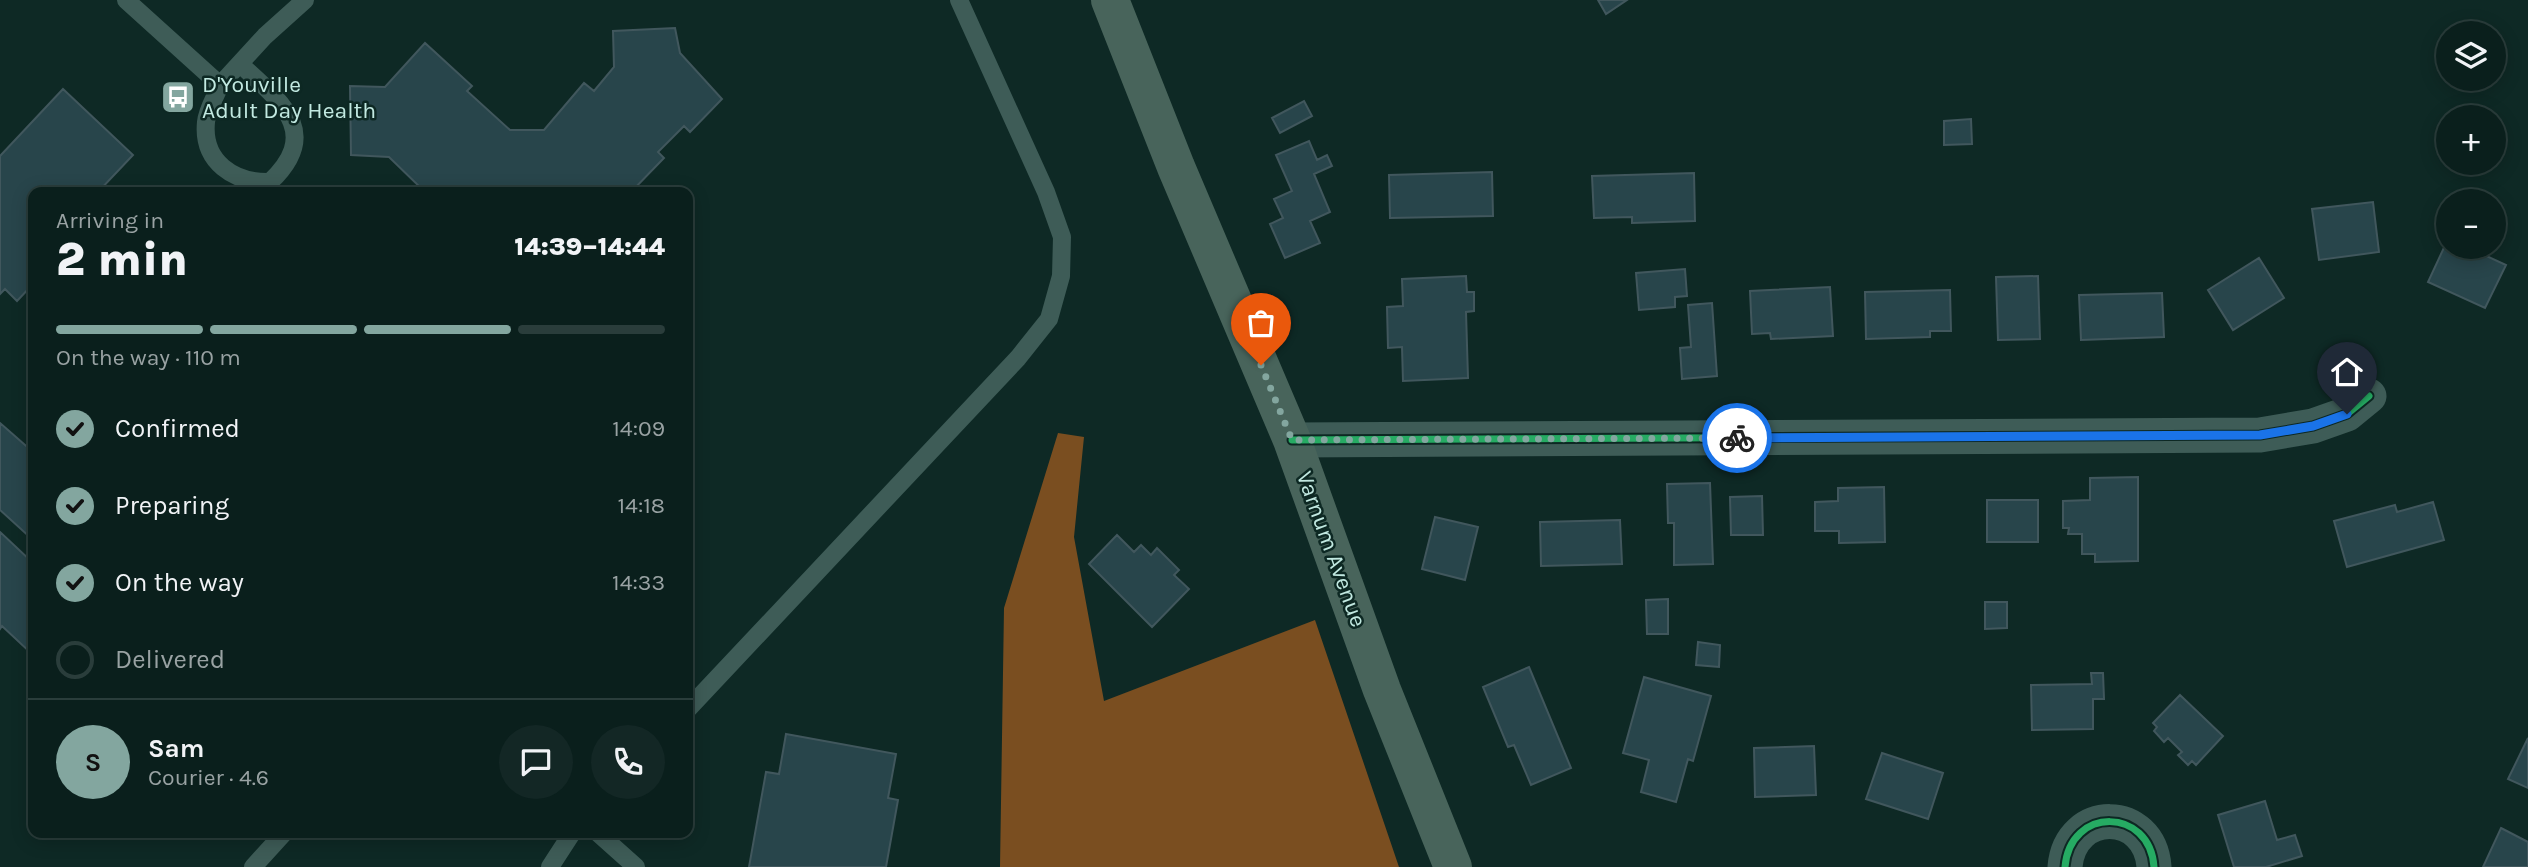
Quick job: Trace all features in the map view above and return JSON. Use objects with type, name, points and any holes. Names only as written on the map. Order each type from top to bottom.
[{"type":"main road","name":"Varnum Avenue","points":[[1110,0],[1176,167],[1292,440],[1382,690],[1453,867]]},
{"type":"street","points":[[1292,440],[2260,435],[2313,426],[2347,414],[2369,396]]},
{"type":"street","points":[[2065,867],[2068,848],[2079,833],[2095,824],[2113,821],[2130,827],[2145,838],[2153,856],[2154,867]]},
{"type":"lane","points":[[126,0],[220,85]]},
{"type":"lane","points":[[240,64],[277,98],[293,123],[295,146],[284,168],[270,181],[252,182],[225,171],[208,148],[206,121],[220,85],[265,36],[304,0]]},
{"type":"lane","points":[[693,704],[1018,358],[1049,319],[1060,276],[1062,237],[1046,192],[959,0]]},
{"type":"lane","points":[[253,867],[279,838]]},
{"type":"lane","points":[[550,867],[569,838]]},
{"type":"lane","points":[[604,838],[636,867]]},
{"type":"shaded area","points":[[1058,433],[1084,437],[1074,537],[1104,701],[1315,620],[1399,867],[1000,867],[1004,608]]},
{"type":"building","points":[[1598,0],[1627,0],[1606,14]]},
{"type":"building","points":[[675,28],[680,53],[722,99],[690,132],[684,126],[658,152],[664,158],[636,187],[420,187],[389,157],[351,155],[350,86],[385,87],[425,43],[472,86],[467,91],[510,130],[544,130],[584,83],[594,91],[614,67],[613,31]]},
{"type":"building","points":[[63,89],[133,155],[103,187],[28,187],[28,289],[17,301],[5,289],[0,294],[0,156]]},
{"type":"building","points":[[1304,101],[1312,116],[1280,133],[1272,118]]},
{"type":"building","points":[[1971,119],[1972,144],[1944,145],[1944,121]]},
{"type":"building","points":[[1309,141],[1317,160],[1327,155],[1332,166],[1314,174],[1330,212],[1310,221],[1320,243],[1285,258],[1270,224],[1283,218],[1274,199],[1292,191],[1276,155]]},
{"type":"building","points":[[1492,172],[1493,216],[1390,218],[1389,175]]},
{"type":"building","points":[[1694,173],[1695,221],[1632,223],[1632,217],[1594,218],[1592,176]]},
{"type":"building","points":[[2373,202],[2379,252],[2319,260],[2312,209]]},
{"type":"building","points":[[2259,258],[2284,298],[2233,330],[2208,290]]},
{"type":"building","points":[[2439,259],[2493,259],[2506,265],[2485,308],[2428,282]]},
{"type":"building","points":[[1685,269],[1687,296],[1675,297],[1675,307],[1639,310],[1636,273]]},
{"type":"building","points":[[1466,276],[1467,292],[1474,292],[1474,311],[1466,312],[1468,378],[1403,381],[1402,347],[1388,348],[1387,307],[1403,306],[1402,279]]},
{"type":"building","points":[[2038,276],[2040,339],[1998,340],[1996,277]]},
{"type":"building","points":[[1830,287],[1833,336],[1771,339],[1770,333],[1752,334],[1750,291]]},
{"type":"building","points":[[1950,290],[1951,331],[1930,331],[1930,337],[1866,339],[1865,292]]},
{"type":"building","points":[[2162,293],[2164,337],[2081,340],[2079,295]]},
{"type":"building","points":[[1712,303],[1717,376],[1682,379],[1680,348],[1691,347],[1688,305]]},
{"type":"building","points":[[0,423],[28,448],[28,535],[0,510]]},
{"type":"building","points":[[2138,477],[2138,561],[2095,562],[2095,554],[2082,554],[2082,534],[2068,534],[2069,528],[2063,528],[2063,501],[2090,500],[2090,478]]},
{"type":"building","points":[[1710,483],[1713,564],[1674,565],[1674,523],[1668,523],[1667,484]]},
{"type":"building","points":[[1884,487],[1885,542],[1839,543],[1839,531],[1815,531],[1815,502],[1838,501],[1838,488]]},
{"type":"building","points":[[1762,496],[1763,535],[1731,535],[1730,497]]},
{"type":"building","points":[[1987,500],[2038,500],[2038,542],[1987,542]]},
{"type":"building","points":[[2433,502],[2444,540],[2347,567],[2334,521],[2395,505],[2397,512]]},
{"type":"building","points":[[1435,517],[1478,527],[1465,580],[1422,569]]},
{"type":"building","points":[[1620,520],[1622,564],[1541,566],[1540,522]]},
{"type":"building","points":[[0,532],[28,558],[28,650],[2,626],[0,629]]},
{"type":"building","points":[[1117,535],[1134,552],[1141,545],[1151,555],[1157,548],[1179,570],[1174,575],[1189,589],[1152,627],[1089,564]]},
{"type":"building","points":[[1668,599],[1668,634],[1647,634],[1646,600]]},
{"type":"building","points":[[1985,602],[2007,602],[2007,628],[1985,629]]},
{"type":"building","points":[[1698,642],[1720,645],[1719,667],[1696,665]]},
{"type":"building","points":[[1529,667],[1571,768],[1531,785],[1514,745],[1508,747],[1483,687]]},
{"type":"building","points":[[2091,673],[2103,673],[2104,699],[2093,699],[2093,729],[2032,730],[2031,685],[2092,684]]},
{"type":"building","points":[[1644,677],[1711,696],[1693,761],[1688,759],[1676,802],[1641,792],[1649,760],[1623,753]]},
{"type":"building","points":[[2180,695],[2223,736],[2196,765],[2192,761],[2188,765],[2178,755],[2182,752],[2168,738],[2164,742],[2154,731],[2157,727],[2153,723]]},
{"type":"building","points":[[786,734],[896,754],[888,798],[898,800],[886,867],[749,867],[766,772],[779,774]]},
{"type":"building","points":[[2528,738],[2528,788],[2508,779]]},
{"type":"building","points":[[1814,746],[1816,795],[1755,797],[1754,748]]},
{"type":"building","points":[[1882,753],[1943,773],[1928,819],[1866,799]]},
{"type":"building","points":[[2265,801],[2277,840],[2295,835],[2302,856],[2266,867],[2234,867],[2218,815]]},
{"type":"building","points":[[2501,828],[2528,842],[2528,867],[2483,867]]},
{"type":"cycle path","points":[[1292,440],[2260,435],[2313,426],[2347,414],[2369,396]]},
{"type":"cycle path","points":[[2065,867],[2070,847],[2080,833],[2094,824],[2110,822],[2125,825],[2139,833],[2149,847],[2154,867]]},
{"type":"way so far","points":[[1261,365],[1292,440],[1737,438]]},
{"type":"place","name":"D'Youville Adult Day Health","points":[[178,97]]},
{"type":"route","points":[[1737,438],[2260,435],[2313,426],[2347,414]]}]
